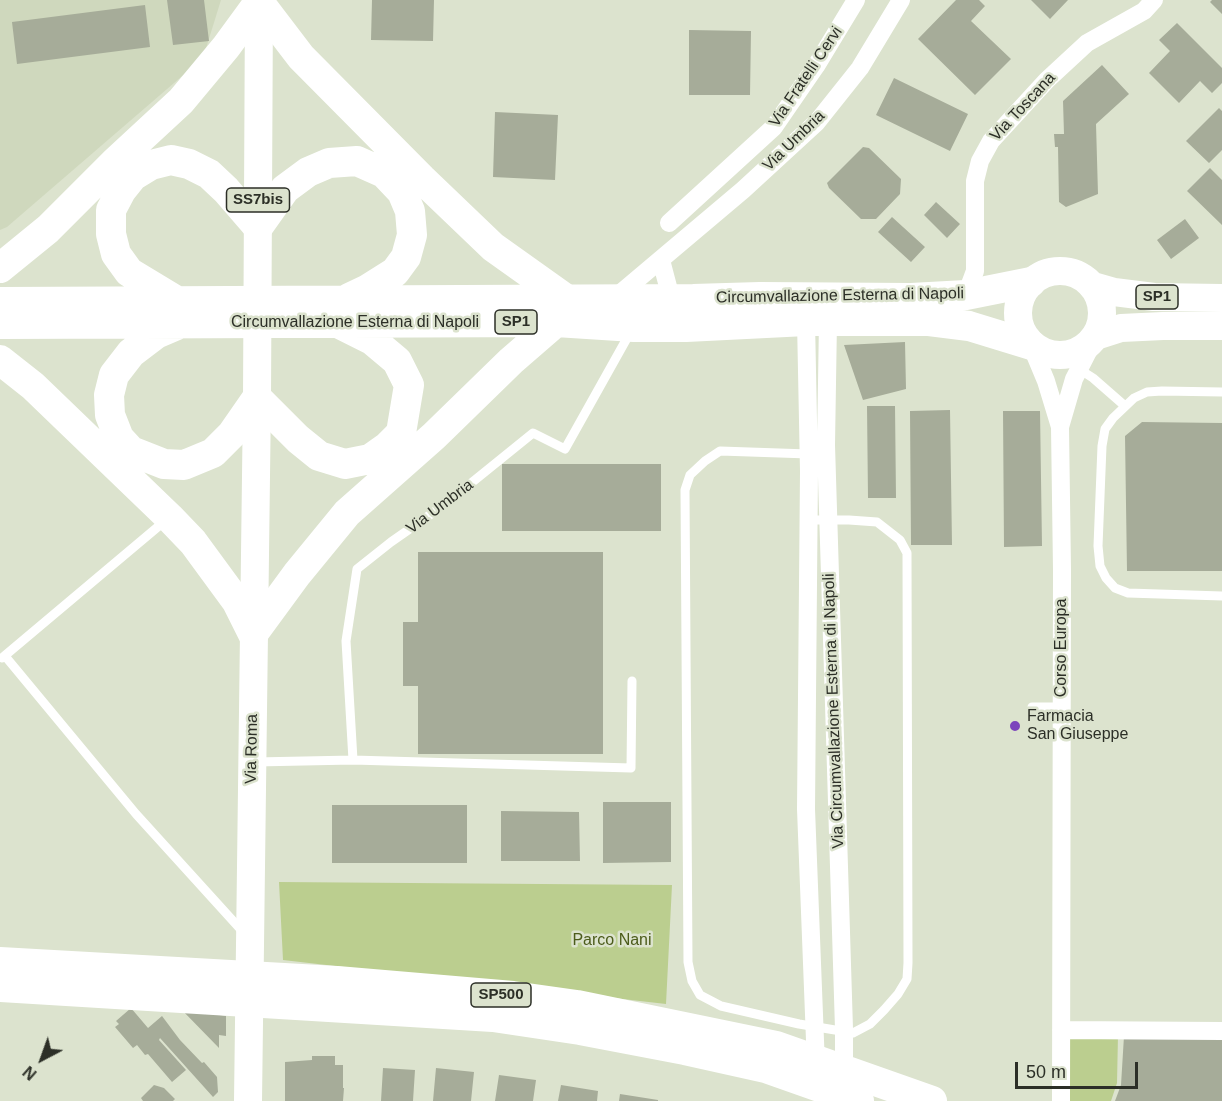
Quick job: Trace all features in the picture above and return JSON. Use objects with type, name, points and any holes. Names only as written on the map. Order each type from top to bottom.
[{"type":"highway","points":[[0,268],[48,229],[181,101],[226,47],[259,1],[301,57],[493,247],[561,310],[434,436],[347,513],[297,574],[254,634],[237,602],[193,542],[170,517],[33,386],[0,360]]},
{"type":"highway","points":[[171,160],[189,164],[209,174],[258,227],[285,189],[308,172],[329,163],[357,161],[384,173],[402,192],[410,211],[412,235],[406,257],[394,272],[325,312],[372,340],[397,361],[409,385],[401,433],[370,459],[345,464],[319,456],[298,439],[257,398],[232,434],[213,453],[184,465],[164,464],[131,451],[119,438],[110,415],[109,395],[114,375],[131,353],[156,334],[178,312],[129,272],[116,254],[111,234],[111,210],[121,191],[133,176],[151,165],[171,160]]},
{"type":"highway","name":"Circumvallazione Esterna di Napoli","points":[[0,302],[178,312],[561,310],[615,298],[910,298],[966,295],[1031,282]]},
{"type":"highway","name":"Circumvallazione Esterna di Napoli","points":[[561,310],[634,327],[817,321],[929,321],[969,326],[1030,345]]},
{"type":"highway","name":"Circumvallazione Esterna di Napoli","points":[[0,324],[178,312]]},
{"type":"highway","name":"SP500","points":[[0,962],[308,993],[580,1030],[776,1046],[932,1101]]},
{"type":"highway","name":"SP500","points":[[0,987],[308,993]]},
{"type":"highway","name":"SP500","points":[[688,1039],[859,1101]]},
{"type":"main road","name":"SS7bis","points":[[257,398],[259,1]]},
{"type":"main road","points":[[1056,271],[1070,272],[1082,277],[1093,286],[1100,298],[1101,324],[1096,336],[1088,346],[1077,353],[1053,356],[1030,345],[1017,320],[1017,306],[1022,293],[1031,282],[1042,274],[1056,271]]},
{"type":"main road","name":"SP1","points":[[1093,286],[1114,292],[1154,297],[1222,298]]},
{"type":"main road","name":"SP1","points":[[1096,336],[1121,328],[1222,326]]},
{"type":"main road","name":"Via Roma","points":[[248,1101],[257,398]]},
{"type":"street","name":"Via Fratelli Cervi","points":[[669,223],[774,128],[816,66],[856,0]]},
{"type":"street","name":"Via Umbria","points":[[615,298],[743,190],[817,122],[860,68],[901,0]]},
{"type":"street","name":"Via Toscana","points":[[966,295],[975,271],[975,181],[980,161],[991,141],[1047,80],[1087,43],[1144,10],[1154,0]]},
{"type":"street","points":[[661,260],[671,298]]},
{"type":"street","name":"Via Circumvallazione Esterna di Napoli","points":[[816,1101],[807,809],[809,454],[817,321]]},
{"type":"street","name":"Via Circumvallazione Esterna di Napoli","points":[[817,321],[829,520],[844,1031],[844,1101]]},
{"type":"street","points":[[1060,427],[1074,379],[1096,336]]},
{"type":"street","name":"Corso Europa","points":[[1030,345],[1046,381],[1060,427],[1061,1101]]},
{"type":"street","points":[[1061,1030],[1222,1031]]},
{"type":"lane","name":"Via Umbria","points":[[353,760],[346,641],[357,569],[444,505],[533,433],[566,449],[634,327]]},
{"type":"lane","points":[[1079,369],[1125,406]]},
{"type":"lane","points":[[1222,392],[1147,392],[1134,398],[1104,429],[1098,546],[1100,566],[1106,578],[1115,588],[1128,593],[1222,596]]},
{"type":"lane","points":[[809,454],[720,451],[690,475],[685,490],[688,962],[692,981],[700,995],[721,1006],[853,1033],[870,1024],[898,994],[907,979],[907,553],[900,540],[877,522],[809,520]]},
{"type":"lane","points":[[170,517],[2,658],[136,814],[250,940]]},
{"type":"lane","points":[[252,762],[353,760],[631,768],[632,681]]},
{"type":"lane","points":[[1032,707],[1062,707]]},
{"type":"shaded area","points":[[0,0],[221,0],[203,58],[7,227],[0,230]]},
{"type":"green space","name":"Parco Nani","points":[[279,882],[672,885],[666,1004],[283,960]]},
{"type":"green space","points":[[1067,1034],[1118,1035],[1117,1083],[1111,1101],[1067,1101]]},
{"type":"building","points":[[167,0],[204,0],[209,41],[173,45]]},
{"type":"building","points":[[372,0],[434,0],[433,41],[371,40]]},
{"type":"building","points":[[956,0],[979,0],[985,6],[971,21],[1011,59],[975,95],[918,39]]},
{"type":"building","points":[[1031,0],[1068,0],[1050,19]]},
{"type":"building","points":[[1222,0],[1222,14],[1210,2]]},
{"type":"building","points":[[145,5],[150,47],[17,64],[12,22]]},
{"type":"building","points":[[1177,23],[1222,68],[1222,83],[1212,93],[1200,81],[1179,103],[1149,73],[1170,51],[1159,40]]},
{"type":"building","points":[[689,30],[751,31],[750,95],[689,95]]},
{"type":"building","points":[[1102,65],[1129,94],[1096,124],[1098,194],[1066,207],[1059,202],[1058,147],[1055,147],[1054,134],[1064,134],[1063,101]]},
{"type":"building","points":[[894,78],[968,114],[950,151],[876,115]]},
{"type":"building","points":[[1219,108],[1222,111],[1222,150],[1209,163],[1186,141]]},
{"type":"building","points":[[495,112],[558,115],[555,180],[493,177]]},
{"type":"building","points":[[863,147],[869,148],[901,179],[900,194],[876,219],[861,219],[829,188],[827,183]]},
{"type":"building","points":[[1210,168],[1222,180],[1222,225],[1187,191]]},
{"type":"building","points":[[936,202],[960,224],[947,238],[924,215]]},
{"type":"building","points":[[892,217],[925,247],[911,262],[878,232]]},
{"type":"building","points":[[1185,219],[1199,238],[1171,259],[1157,240]]},
{"type":"building","points":[[905,342],[906,389],[863,400],[844,345]]},
{"type":"building","points":[[867,406],[895,406],[896,498],[868,498]]},
{"type":"building","points":[[950,410],[952,545],[911,545],[910,411]]},
{"type":"building","points":[[1003,411],[1040,411],[1042,546],[1004,547]]},
{"type":"building","points":[[1142,422],[1222,423],[1222,571],[1127,571],[1125,436]]},
{"type":"building","points":[[502,464],[661,464],[661,531],[502,531]]},
{"type":"building","points":[[418,552],[603,552],[603,754],[418,754],[418,686],[403,686],[403,622],[418,622]]},
{"type":"building","points":[[603,802],[671,802],[671,862],[603,863]]},
{"type":"building","points":[[332,805],[467,805],[467,863],[332,863]]},
{"type":"building","points":[[501,811],[579,812],[580,861],[501,861]]},
{"type":"building","points":[[179,1007],[212,1008],[220,1015],[226,1016],[226,1036],[219,1035],[219,1048]]},
{"type":"building","points":[[131,1008],[148,1028],[162,1016],[180,1040],[217,1077],[218,1092],[213,1097],[160,1038],[159,1040],[186,1070],[172,1082],[148,1054],[145,1055],[137,1045],[133,1048],[115,1027],[119,1024],[116,1021]]},
{"type":"building","points":[[1124,1036],[1222,1037],[1222,1101],[1115,1101],[1121,1085]]},
{"type":"building","points":[[312,1056],[335,1056],[335,1065],[343,1065],[343,1101],[285,1101],[285,1062],[312,1060]]},
{"type":"building","points":[[383,1068],[415,1070],[413,1101],[381,1101]]},
{"type":"building","points":[[436,1068],[474,1072],[471,1101],[433,1101]]},
{"type":"building","points":[[499,1075],[536,1080],[533,1101],[495,1101]]},
{"type":"building","points":[[154,1085],[164,1088],[175,1099],[173,1101],[143,1101],[141,1098]]},
{"type":"building","points":[[561,1085],[598,1091],[597,1101],[558,1101]]},
{"type":"building","points":[[620,1094],[658,1100],[658,1101],[619,1101]]},
{"type":"place","name":"Farmacia San Giuseppe","points":[[1015,726]]}]
